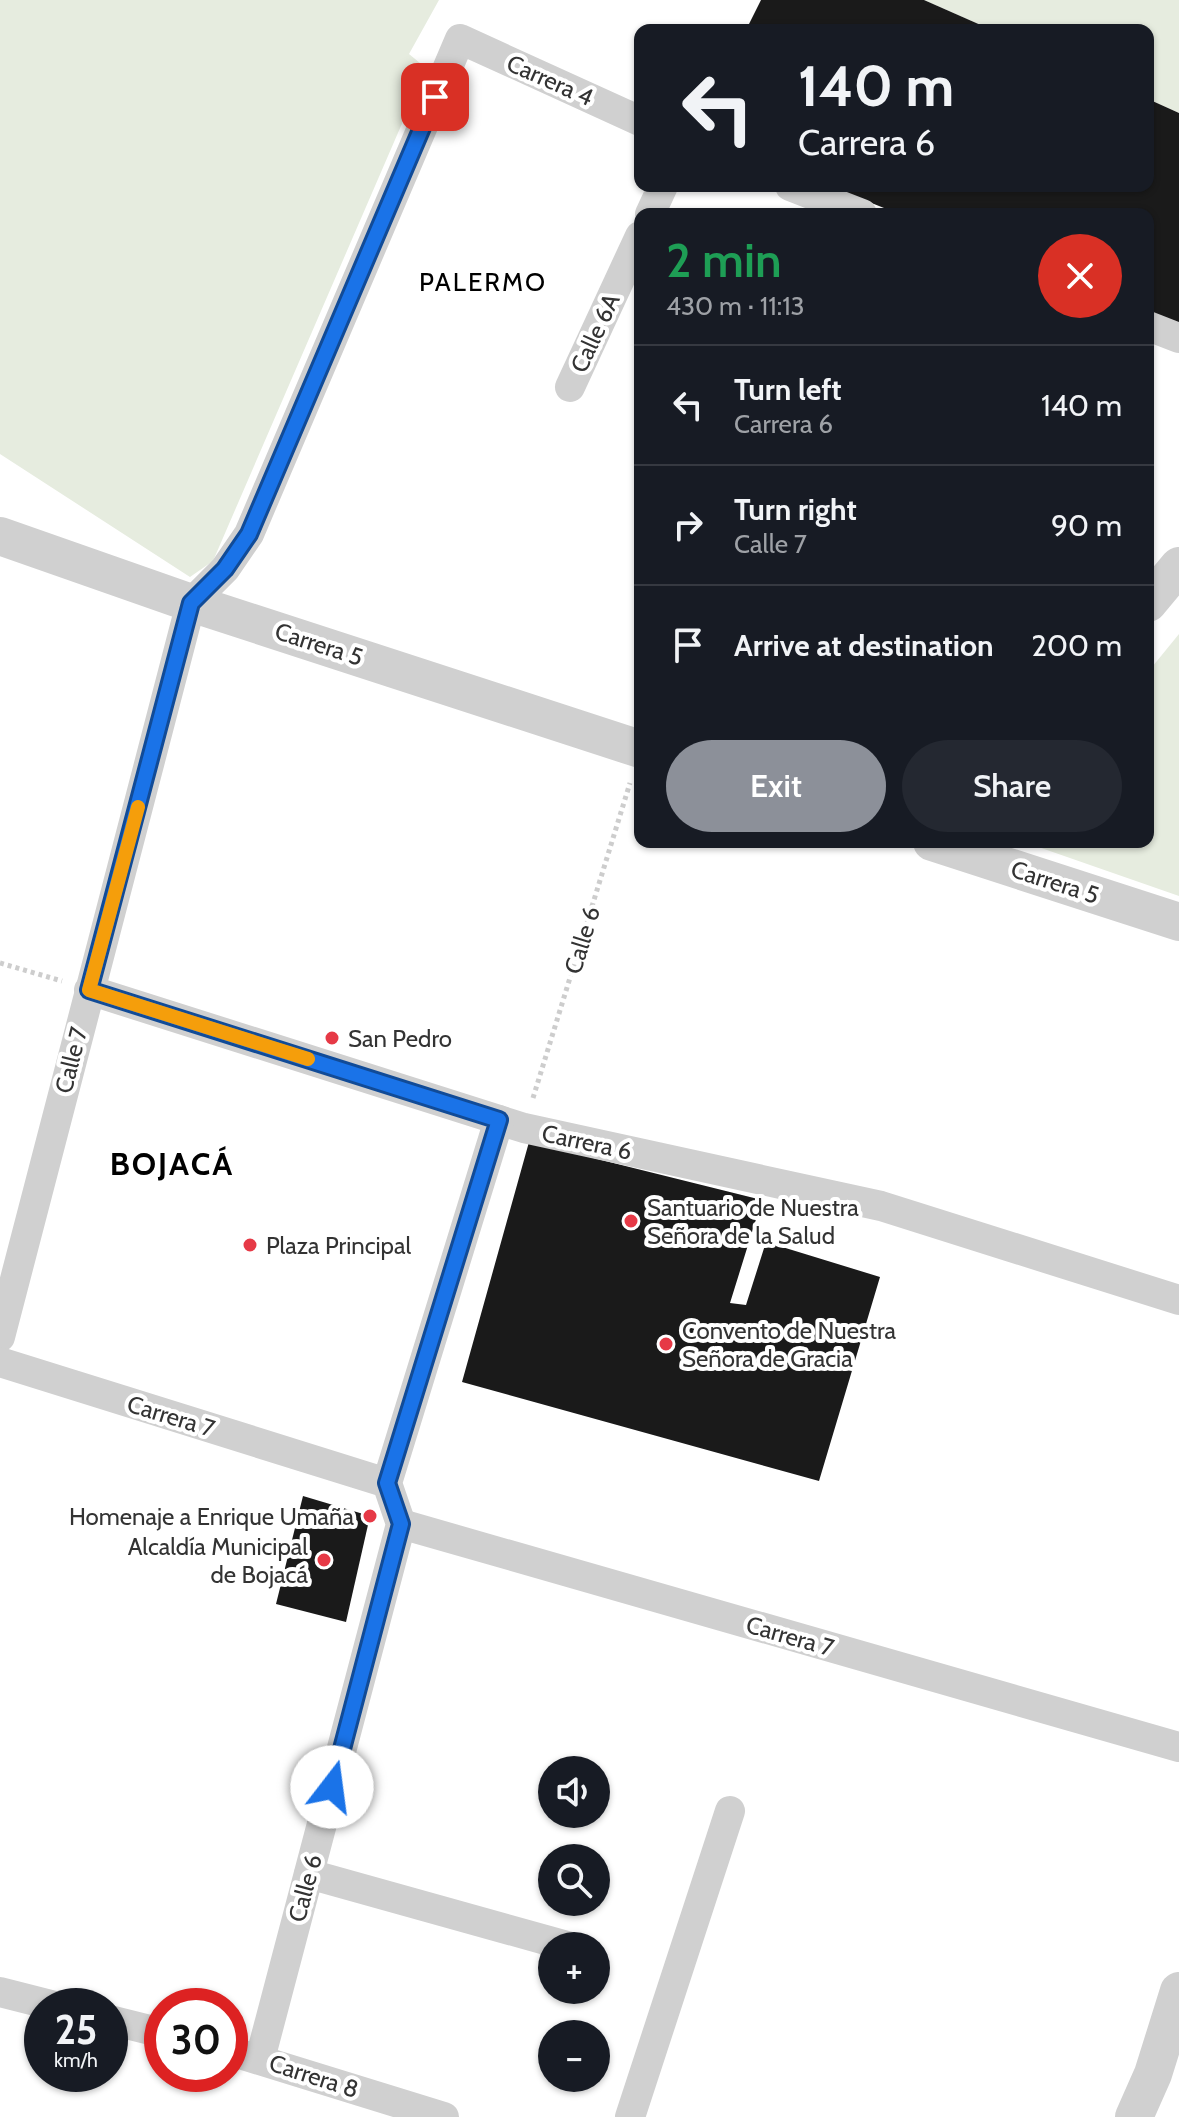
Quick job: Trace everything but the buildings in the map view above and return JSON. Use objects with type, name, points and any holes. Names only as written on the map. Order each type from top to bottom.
[{"type":"street","name":"Carrera 4","points":[[191,603],[225,569],[249,534],[460,39],[634,118]]},
{"type":"street","points":[[805,192],[847,208]]},
{"type":"street","name":"Calle 6A","points":[[570,387],[634,249]]},
{"type":"street","points":[[1154,328],[1179,338]]},
{"type":"street","name":"Carrera 5","points":[[0,536],[634,765]]},
{"type":"street","points":[[1154,596],[1179,566]]},
{"type":"street","name":"Calle 7","points":[[0,1337],[191,603]]},
{"type":"street","name":"Carrera 5","points":[[957,848],[1179,922]]},
{"type":"street","name":"Carrera 6","points":[[89,990],[511,1124],[881,1206],[1179,1300]]},
{"type":"street","points":[[401,1524],[387,1483],[511,1124]]},
{"type":"street","name":"Carrera 7","points":[[0,1362],[387,1483]]},
{"type":"street","name":"Carrera 7","points":[[401,1524],[1179,1747]]},
{"type":"street","name":"Calle 6","points":[[260,2059],[401,1524]]},
{"type":"street","points":[[630,2117],[730,1811]]},
{"type":"street","points":[[309,1874],[538,1938]]},
{"type":"street","points":[[1134,2117],[1166,2077],[1179,1991]]},
{"type":"street","points":[[0,1992],[24,1998]]},
{"type":"street","name":"Carrera 8","points":[[248,2056],[444,2117]]},
{"type":"path","name":"Calle 6","points":[[511,1124],[634,768]]},
{"type":"path","points":[[0,963],[89,990]]},
{"type":"shaded area","points":[[0,0],[439,0],[409,54],[426,68],[213,561],[190,577],[0,454]]},
{"type":"shaded area","points":[[924,0],[1179,0],[1179,113],[1154,102],[1154,24],[978,24]]},
{"type":"shaded area","points":[[1179,634],[1179,896],[1041,848],[1154,848],[1154,665]]},
{"type":"slow traffic","points":[[138,807],[89,990],[308,1059]]},
{"type":"place","name":"San Pedro","points":[[332,1038]]},
{"type":"place","name":"Santuario de Nuestra Señora de la Salud","points":[[631,1221]]},
{"type":"place","name":"Plaza Principal","points":[[250,1245]]},
{"type":"place","name":"Convento de Nuestra Señora de Gracia","points":[[666,1344]]},
{"type":"place","name":"Homenaje a Enrique Umaña","points":[[370,1516]]},
{"type":"place","name":"Alcaldía Municipal de Bojacá","points":[[324,1560]]},
{"type":"district","name":"PALERMO","points":[[483,282]]},
{"type":"district","name":"BOJACÁ","points":[[172,1163]]},
{"type":"route","points":[[332,1787],[401,1524],[387,1483],[499,1120],[89,990],[191,603],[225,569],[249,534],[435,97]]}]
